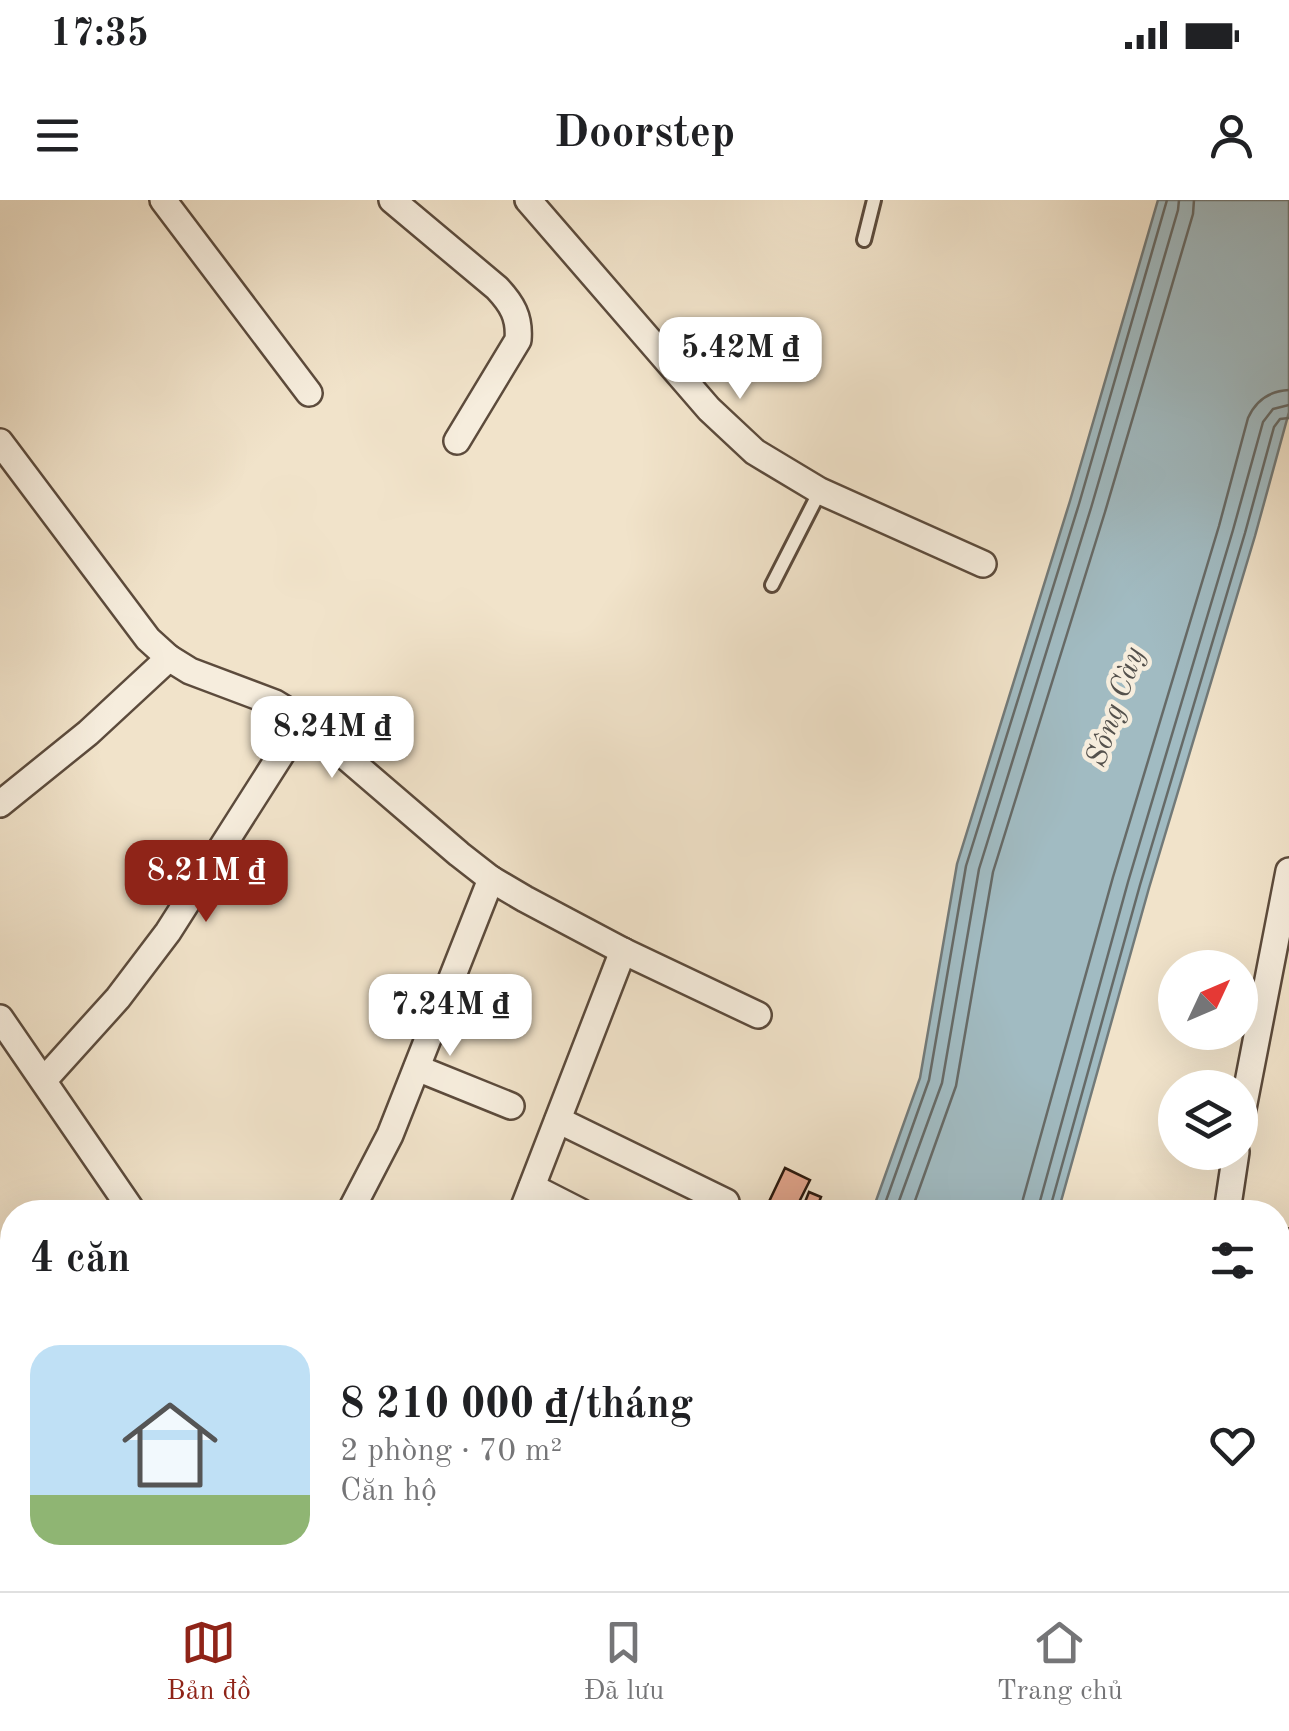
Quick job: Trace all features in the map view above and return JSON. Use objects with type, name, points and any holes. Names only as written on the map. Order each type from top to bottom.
[{"type":"street","points":[[164,200],[308,393]]},
{"type":"street","points":[[392,200],[497,288],[516,314],[518,340],[457,440]]},
{"type":"street","points":[[528,200],[730,430],[774,464],[820,491],[984,564]]},
{"type":"street","points":[[0,442],[148,639],[169,658],[303,720],[491,878],[622,951],[758,1016]]},
{"type":"street","points":[[0,804],[88,733],[169,658]]},
{"type":"street","points":[[44,1080],[118,998],[168,932],[303,720]]},
{"type":"street","points":[[1249,1070],[1289,871]]},
{"type":"street","points":[[356,1200],[390,1135],[491,878]]},
{"type":"street","points":[[527,1200],[622,951]]},
{"type":"street","points":[[2,1025],[125,1200]]},
{"type":"street","points":[[417,1068],[511,1106]]},
{"type":"street","points":[[558,1120],[722,1200]]},
{"type":"street","points":[[1228,1200],[1233,1170]]},
{"type":"street","points":[[532,1187],[557,1200]]},
{"type":"lane","points":[[864,240],[874,200]]},
{"type":"lane","points":[[772,585],[820,491]]},
{"type":"water","name":"Sông Cày","points":[[1158,200],[1289,200],[1289,412],[1061,1200],[876,1200],[920,1078],[957,864]]},
{"type":"building","points":[[785,1168],[810,1180],[800,1200],[770,1200]]},
{"type":"building","points":[[809,1192],[821,1197],[820,1200],[806,1200]]}]
